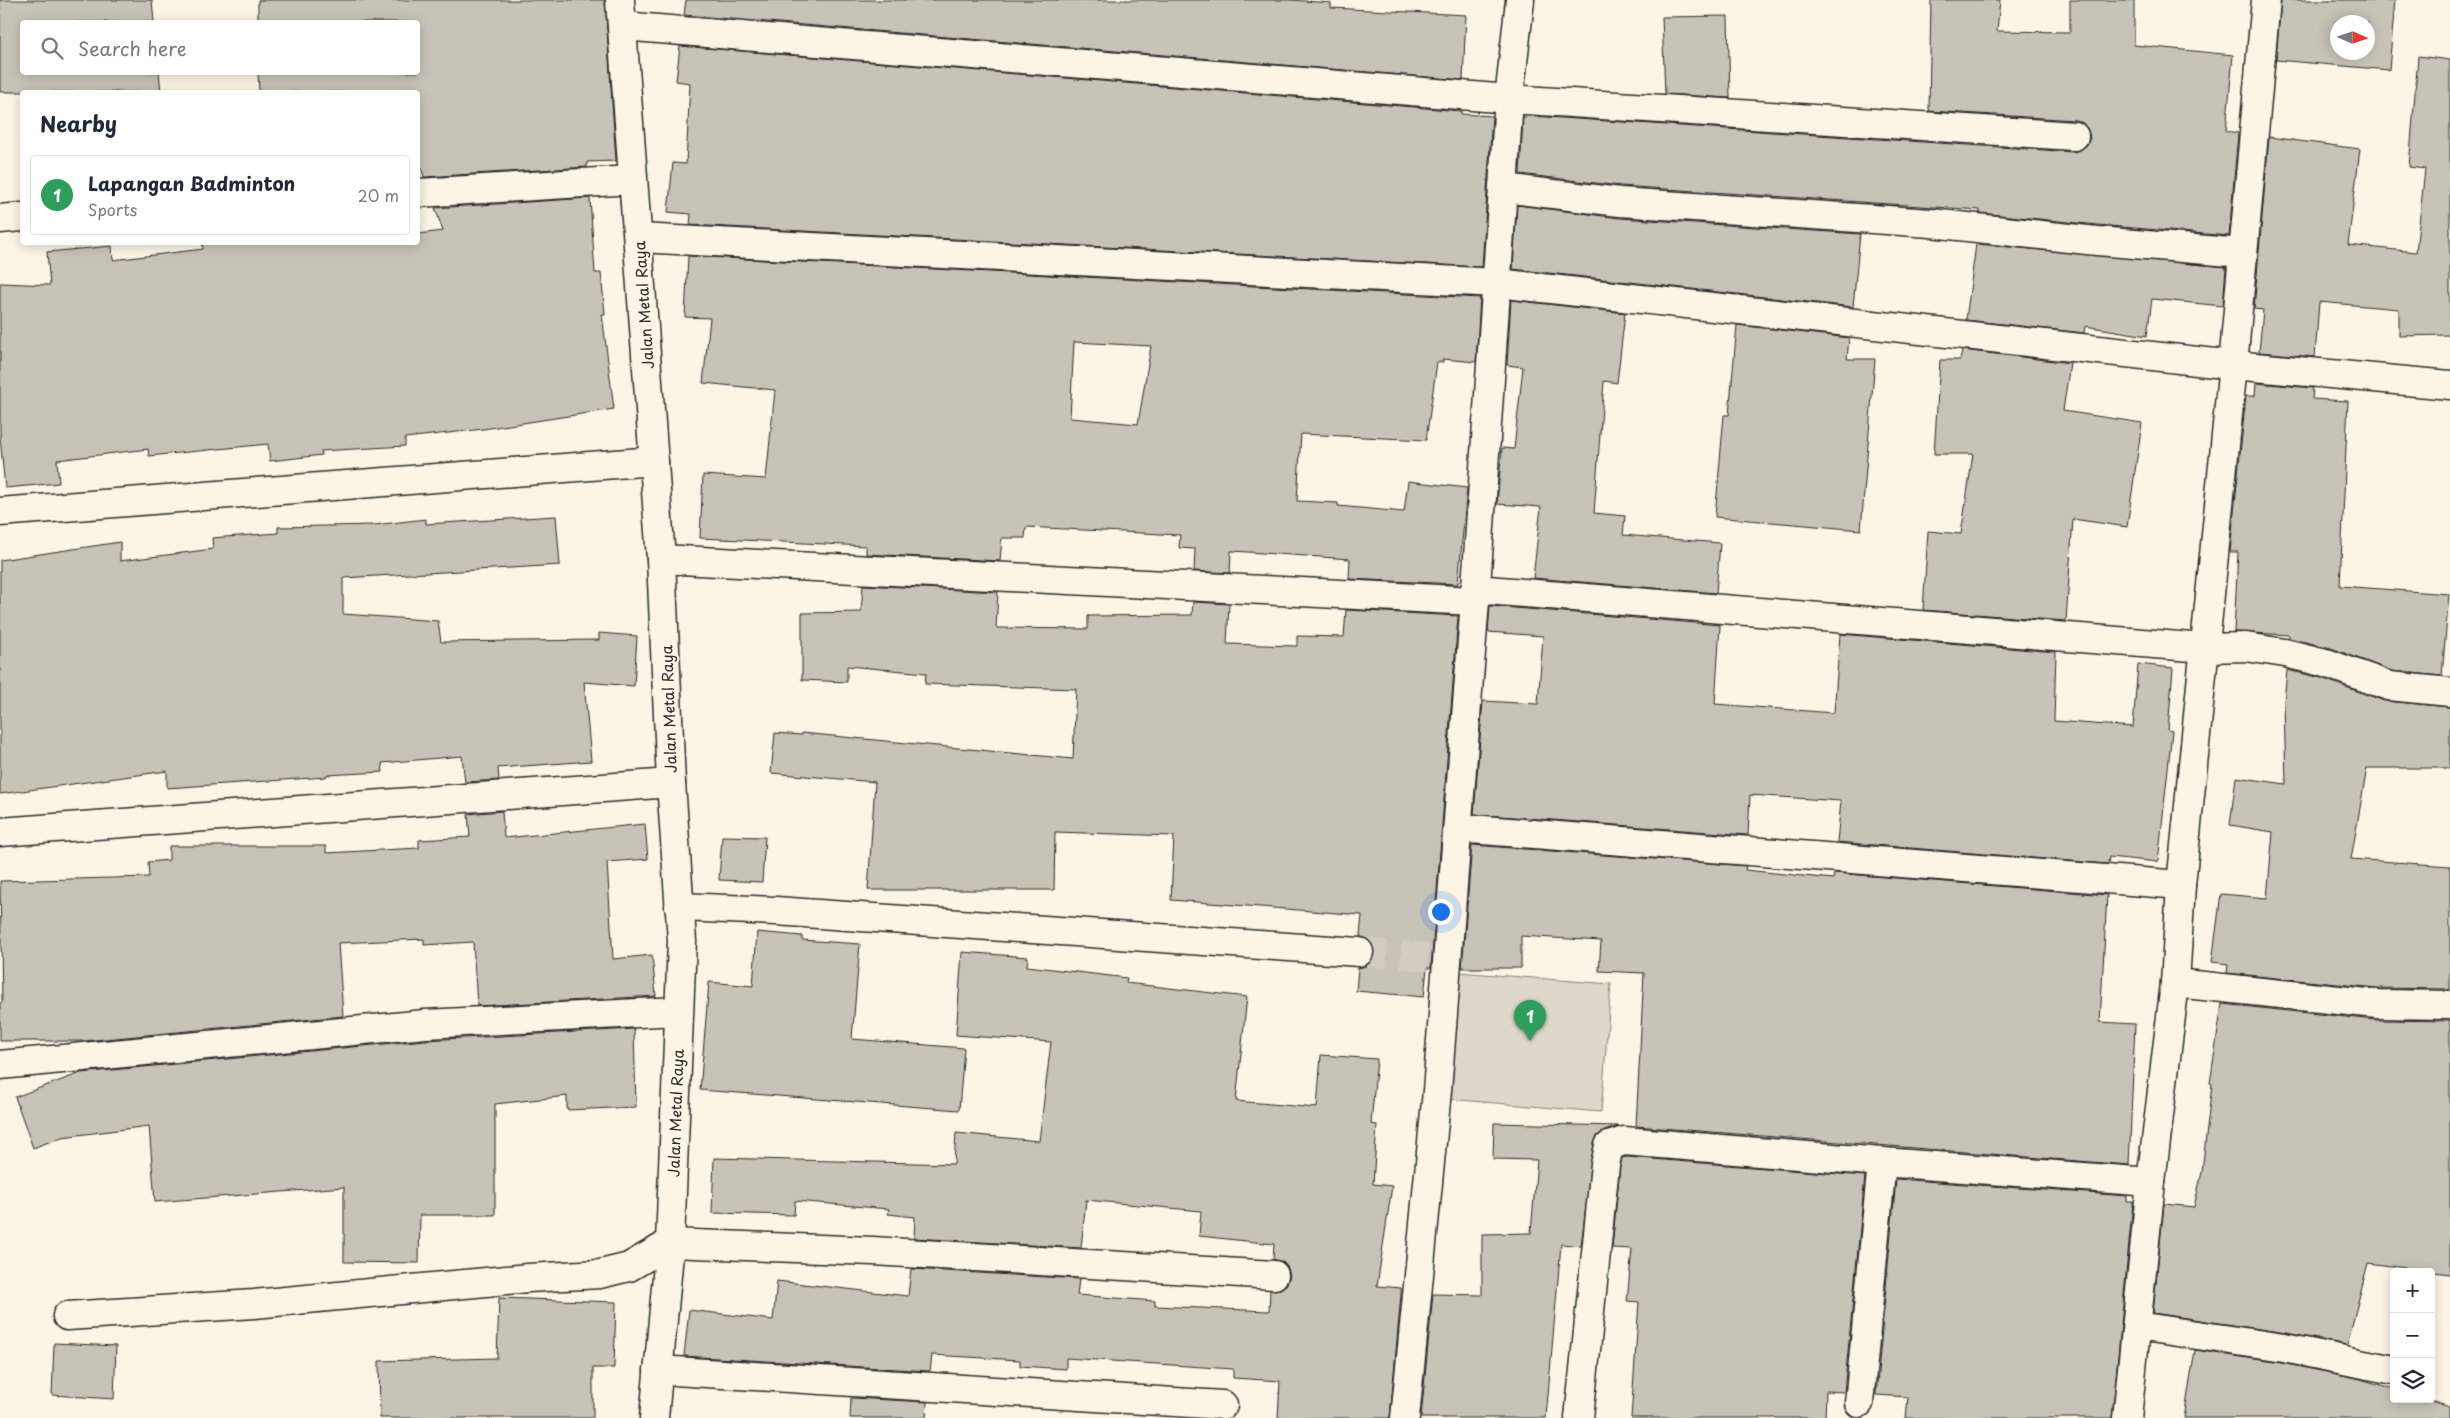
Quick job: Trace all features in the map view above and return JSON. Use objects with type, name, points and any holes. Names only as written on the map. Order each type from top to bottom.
[{"type":"street","points":[[1405,1418],[1438,957],[1458,828],[1497,283],[1508,98],[1520,0]]},
{"type":"street","points":[[2127,1418],[2151,1182],[2175,983],[2182,885],[2244,253],[2266,0]]},
{"type":"street","points":[[621,13],[1508,98],[2074,136]]},
{"type":"street","name":"Jalan Metal Raya","points":[[621,13],[632,180],[639,238],[661,560],[671,783],[682,941],[670,1243],[654,1418]]},
{"type":"street","points":[[420,193],[632,180]]},
{"type":"street","points":[[1503,188],[1620,202],[1931,223],[2097,241],[2244,253]]},
{"type":"street","points":[[0,219],[20,217]]},
{"type":"street","points":[[639,238],[1497,283],[2233,365],[2450,385]]},
{"type":"street","points":[[0,512],[654,461]]},
{"type":"street","points":[[661,560],[1475,595],[2204,648],[2246,647],[2326,663],[2389,686],[2450,692]]},
{"type":"street","points":[[0,832],[671,783]]},
{"type":"street","points":[[1458,828],[2182,885]]},
{"type":"street","points":[[680,907],[776,911],[1359,952]]},
{"type":"street","points":[[2175,983],[2377,1004],[2450,1005]]},
{"type":"street","points":[[0,1065],[425,1024],[678,1011]]},
{"type":"street","points":[[1579,1418],[1605,1165],[1609,1146],[1624,1141],[2151,1182]]},
{"type":"street","points":[[1860,1403],[1882,1162]]},
{"type":"street","points":[[67,1316],[264,1303],[528,1278],[600,1274],[629,1267],[670,1243],[873,1251],[1274,1275]]},
{"type":"street","points":[[2137,1326],[2284,1348],[2390,1369]]},
{"type":"street","points":[[658,1370],[1223,1405]]},
{"type":"shaded area","points":[[1458,972],[1611,984],[1601,1112],[1448,1099]]},
{"type":"building","points":[[0,0],[152,0],[154,20],[20,20],[20,75],[159,75],[161,90],[20,90],[20,92],[0,92]]},
{"type":"building","points":[[258,0],[605,0],[616,161],[587,162],[587,167],[424,177],[420,164],[420,90],[259,90],[258,75],[420,75],[420,20],[258,20]]},
{"type":"building","points":[[686,0],[1291,0],[1331,3],[1331,8],[1466,15],[1463,80],[684,15]]},
{"type":"building","points":[[1931,0],[2000,0],[1997,31],[2070,32],[2070,0],[2134,0],[2134,45],[2233,55],[2226,131],[2238,133],[2229,236],[1980,213],[1980,210],[1621,186],[1520,174],[1523,117],[1531,116],[2073,152],[2087,145],[2090,138],[2088,130],[2083,123],[2076,120],[1929,111]]},
{"type":"building","points":[[2281,0],[2395,0],[2389,70],[2276,60]]},
{"type":"building","points":[[1728,16],[1730,98],[1665,94],[1662,17]]},
{"type":"building","points":[[680,46],[1461,111],[1461,114],[1492,116],[1482,267],[690,225],[691,214],[668,212],[673,163],[686,164],[690,83],[676,81]]},
{"type":"building","points":[[2418,56],[2450,60],[2450,335],[2399,336],[2399,309],[2319,302],[2315,357],[2259,352],[2263,310],[2254,309],[2269,137],[2360,149],[2348,245],[2416,252],[2425,169],[2409,167]]},
{"type":"building","points":[[590,198],[595,273],[601,273],[605,314],[602,314],[614,409],[483,429],[405,438],[405,446],[321,451],[322,455],[270,461],[268,444],[149,456],[148,449],[57,460],[59,483],[5,488],[0,437],[0,283],[50,285],[47,252],[112,246],[113,260],[203,249],[202,245],[420,245],[420,234],[443,231],[435,208]]},
{"type":"building","points":[[1517,205],[1619,218],[1860,234],[1853,307],[1513,269]]},
{"type":"building","points":[[1976,244],[2226,267],[2223,306],[2152,299],[2147,336],[2085,326],[2084,333],[1966,320]]},
{"type":"building","points":[[688,256],[1480,298],[1476,362],[1443,359],[1443,362],[1437,362],[1426,440],[1301,434],[1297,501],[1338,503],[1338,506],[1404,512],[1408,481],[1467,488],[1458,584],[1349,579],[1350,559],[1233,551],[1231,551],[1230,573],[1194,571],[1195,549],[1179,548],[1180,535],[1026,527],[1025,538],[1002,538],[1000,561],[866,554],[866,546],[700,538],[703,475],[766,479],[775,390],[703,383],[710,318],[685,317]],"holes":[[[1074,342],[1151,346],[1138,424],[1070,418]]]},
{"type":"building","points":[[1511,300],[1625,313],[1617,383],[1604,381],[1594,513],[1625,516],[1623,535],[1720,543],[1716,593],[1533,578],[1541,507],[1497,504],[1502,448],[1514,449],[1523,367],[1507,365]]},
{"type":"building","points":[[1737,325],[1849,338],[1847,359],[1875,359],[1861,530],[1715,517],[1724,415],[1729,415]]},
{"type":"building","points":[[1962,350],[2070,363],[2063,411],[2142,423],[2127,527],[2073,519],[2066,621],[1923,610],[1928,531],[1961,534],[1973,454],[1934,454],[1940,360],[1960,360]]},
{"type":"building","points":[[2256,383],[2313,388],[2312,399],[2348,401],[2340,586],[2449,594],[2442,676],[2392,671],[2331,648],[2289,638],[2289,635],[2234,632],[2238,552],[2230,552],[2246,396],[2255,396]]},
{"type":"building","points":[[556,516],[560,565],[343,578],[343,614],[438,621],[441,642],[599,640],[599,633],[637,636],[634,686],[584,682],[591,761],[498,768],[499,780],[465,782],[462,756],[382,763],[383,772],[326,775],[326,777],[167,788],[167,771],[0,794],[0,560],[120,542],[120,561],[213,549],[212,538],[278,533],[278,527],[374,525],[426,519],[426,524]]},
{"type":"building","points":[[863,585],[998,592],[996,628],[1088,629],[1088,616],[1192,615],[1193,602],[1229,604],[1227,644],[1297,646],[1297,636],[1344,637],[1346,610],[1458,616],[1431,968],[1427,968],[1424,997],[1356,991],[1358,968],[1366,966],[1372,960],[1374,954],[1373,945],[1367,939],[1360,936],[1362,915],[1171,900],[1174,836],[1055,832],[1054,890],[868,890],[875,782],[771,773],[775,733],[802,735],[802,733],[1073,759],[1076,689],[925,684],[926,673],[847,666],[847,682],[802,680],[802,613],[861,612]]},
{"type":"building","points":[[1490,606],[1720,625],[1715,704],[1834,713],[1840,634],[2056,652],[2054,721],[2133,727],[2138,664],[2173,668],[2168,730],[2172,731],[2158,862],[2109,857],[2108,864],[1837,842],[1841,801],[1750,795],[1748,835],[1474,814],[1483,701],[1538,704],[1543,636],[1488,632]]},
{"type":"building","points":[[2287,670],[2321,678],[2384,701],[2450,707],[2450,768],[2367,768],[2351,859],[2450,866],[2450,989],[2378,988],[2227,973],[2228,964],[2212,962],[2221,894],[2267,898],[2273,832],[2230,825],[2236,777],[2286,784],[2284,701]]},
{"type":"building","points":[[502,811],[504,838],[645,824],[648,859],[607,862],[613,959],[652,955],[656,996],[477,1006],[473,942],[424,945],[424,939],[338,943],[343,1016],[84,1041],[0,1041],[0,1003],[2,1003],[0,881],[149,877],[148,862],[169,860],[169,846],[326,846],[326,853],[419,848],[419,840],[470,837],[468,814]]},
{"type":"building","points":[[722,836],[765,837],[762,882],[719,880]]},
{"type":"building","points":[[1472,845],[1746,866],[1745,870],[1833,879],[1834,873],[2107,895],[2100,1022],[2135,1024],[2129,1165],[1636,1126],[1644,973],[1599,971],[1601,941],[1521,936],[1521,968],[1462,968]]},
{"type":"building","points":[[757,932],[802,936],[802,940],[860,944],[852,1039],[964,1048],[959,1110],[700,1090],[709,982],[753,986]]},
{"type":"building","points":[[962,952],[1028,957],[1027,966],[1127,978],[1126,983],[1247,997],[1236,1101],[1317,1108],[1321,1055],[1377,1059],[1371,1124],[1377,1125],[1373,1184],[1392,1186],[1377,1286],[1401,1288],[1390,1418],[1278,1418],[1280,1381],[1233,1378],[1233,1369],[1066,1358],[1066,1369],[1020,1366],[1020,1360],[932,1355],[930,1371],[684,1356],[689,1310],[773,1320],[777,1281],[908,1296],[911,1269],[1079,1279],[1077,1295],[1155,1301],[1155,1306],[1269,1311],[1270,1290],[1281,1289],[1287,1284],[1290,1276],[1288,1268],[1283,1262],[1273,1259],[1274,1244],[1199,1236],[1201,1211],[1086,1200],[1081,1248],[914,1238],[915,1217],[888,1214],[889,1209],[795,1201],[794,1215],[712,1213],[714,1158],[954,1164],[956,1133],[1039,1141],[1051,1042],[956,1035]]},
{"type":"building","points":[[2222,1004],[2375,1020],[2450,1021],[2450,1274],[2435,1272],[2435,1268],[2405,1268],[2368,1263],[2347,1345],[2286,1333],[2153,1313],[2164,1204],[2194,1207],[2202,1172],[2212,1084],[2210,1083]]},
{"type":"building","points":[[634,1029],[636,1107],[567,1110],[567,1096],[495,1104],[495,1215],[420,1215],[419,1263],[344,1262],[344,1187],[155,1202],[149,1126],[62,1137],[33,1148],[15,1097],[81,1073],[426,1040]]},
{"type":"building","points":[[1494,1123],[1619,1126],[1604,1131],[1597,1136],[1594,1143],[1581,1246],[1561,1244],[1546,1418],[1421,1418],[1433,1294],[1482,1295],[1482,1234],[1531,1233],[1537,1160],[1493,1159]]},
{"type":"building","points":[[1622,1158],[1865,1176],[1844,1392],[1826,1391],[1825,1418],[1631,1418],[1639,1302],[1627,1301],[1632,1249],[1612,1248],[1620,1167]]},
{"type":"building","points":[[1896,1179],[2127,1196],[2127,1201],[2133,1201],[2112,1418],[1906,1418],[1908,1397],[1876,1395]]},
{"type":"building","points":[[499,1298],[616,1302],[614,1368],[593,1368],[593,1418],[380,1418],[379,1361],[497,1358]]},
{"type":"building","points":[[54,1343],[116,1346],[114,1399],[52,1395]]},
{"type":"building","points":[[2195,1350],[2281,1363],[2357,1378],[2390,1388],[2390,1403],[2435,1403],[2435,1401],[2450,1406],[2450,1418],[2184,1418]]},
{"type":"building","points":[[851,1398],[927,1402],[926,1418],[850,1418]]},
{"type":"tunnel","points":[[1359,952],[1428,957]]},
{"type":"place","name":"Lapangan Badminton","points":[[1530,1041]]}]
